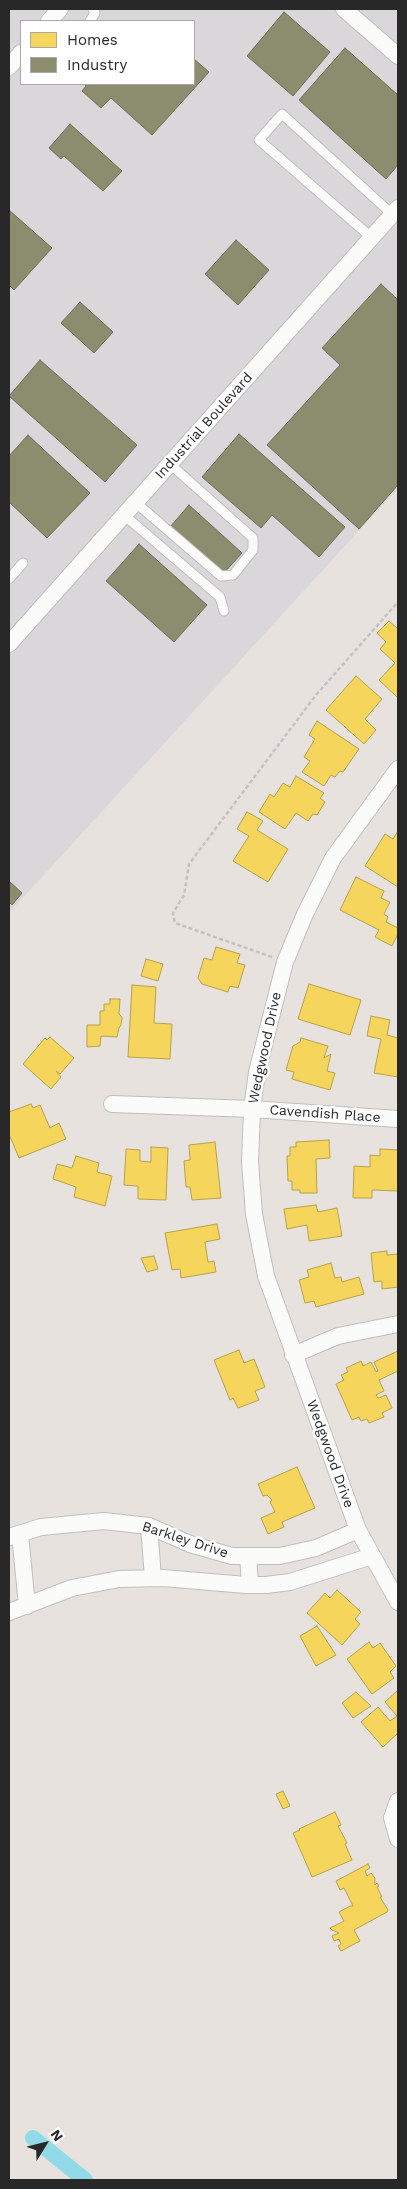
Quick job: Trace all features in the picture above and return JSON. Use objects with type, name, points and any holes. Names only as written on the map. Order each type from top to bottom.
[{"type":"street","points":[[50,20],[60,9]]},
{"type":"street","points":[[344,9],[398,56]]},
{"type":"street","points":[[9,67],[20,54]]},
{"type":"street","name":"Industrial Boulevard","points":[[9,644],[395,211]]},
{"type":"street","name":"Wedgwood Drive","points":[[398,769],[333,858],[305,914],[285,962],[259,1062],[252,1109],[250,1162],[254,1214],[266,1276],[293,1355],[358,1530],[398,1602]]},
{"type":"street","name":"Cavendish Place","points":[[112,1104],[252,1109],[398,1119]]},
{"type":"street","points":[[293,1355],[338,1336],[398,1324]]},
{"type":"street","name":"Barkley Drive","points":[[14,1536],[41,1527],[104,1521],[149,1526],[190,1544],[232,1556],[280,1556],[316,1548],[358,1530]]},
{"type":"street","points":[[149,1526],[153,1578]]},
{"type":"street","points":[[14,1536],[27,1606]]},
{"type":"street","points":[[248,1556],[250,1585]]},
{"type":"street","points":[[9,1612],[72,1588],[119,1579],[153,1578],[250,1585],[290,1582],[372,1556]]},
{"type":"street","points":[[398,1801],[392,1818],[398,1839]]},
{"type":"lane","points":[[91,20],[95,13],[93,9]]},
{"type":"lane","points":[[372,238],[259,140],[282,114],[395,211]]},
{"type":"lane","points":[[135,502],[221,576],[233,575],[253,550],[253,538],[170,464]]},
{"type":"lane","points":[[124,515],[220,598],[224,611]]},
{"type":"lane","points":[[9,579],[23,563]]},
{"type":"path","points":[[285,962],[175,923],[173,913],[184,895],[189,864],[316,695],[398,602]]},
{"type":"shaded area","points":[[9,9],[398,9],[398,488],[9,913]]},
{"type":"building: Homes","points":[[389,621],[398,629],[398,698],[379,680],[395,663],[380,649],[386,642],[377,633]]},
{"type":"building: Homes","points":[[356,676],[382,699],[365,719],[376,730],[364,744],[326,710]]},
{"type":"building: Homes","points":[[317,721],[359,749],[343,772],[340,771],[335,777],[331,775],[324,786],[302,772],[310,761],[304,757],[315,739],[309,735]]},
{"type":"building: Homes","points":[[296,776],[324,793],[320,798],[325,802],[317,815],[313,814],[308,821],[296,813],[285,829],[259,812],[270,794],[274,797],[283,783],[290,787]]},
{"type":"building: Homes","points":[[247,812],[263,821],[257,830],[288,849],[268,882],[233,861],[249,836],[237,829]]},
{"type":"building: Homes","points":[[398,831],[398,887],[365,866],[385,834],[393,839]]},
{"type":"building: Homes","points":[[356,877],[384,891],[381,898],[390,902],[384,914],[388,917],[386,922],[398,928],[398,934],[392,946],[375,937],[379,930],[340,910]]},
{"type":"building: Homes","points":[[216,947],[240,954],[237,963],[245,965],[238,988],[230,986],[228,992],[202,984],[198,978],[204,958],[212,960]]},
{"type":"building: Homes","points":[[146,959],[163,964],[158,981],[141,976]]},
{"type":"building: Homes","points":[[309,984],[361,1000],[350,1035],[298,1019]]},
{"type":"building: Homes","points":[[132,985],[156,987],[154,1023],[172,1024],[170,1059],[128,1057]]},
{"type":"building: Homes","points":[[110,999],[120,999],[119,1014],[122,1017],[117,1037],[101,1036],[100,1046],[87,1047],[87,1025],[100,1025],[100,1011],[104,1011],[104,1004],[110,1004]]},
{"type":"building: Homes","points":[[371,1016],[390,1020],[387,1035],[398,1038],[398,1077],[374,1073],[381,1039],[367,1036]]},
{"type":"building: Homes","points":[[50,1037],[74,1058],[60,1074],[56,1071],[61,1077],[51,1089],[23,1064],[45,1038],[47,1040]]},
{"type":"building: Homes","points":[[301,1038],[328,1046],[324,1058],[331,1054],[327,1071],[335,1073],[330,1090],[292,1079],[294,1072],[286,1070],[293,1046],[300,1042]]},
{"type":"building: Homes","points":[[31,1104],[33,1108],[40,1105],[50,1128],[59,1123],[66,1139],[19,1158],[9,1134],[9,1112]]},
{"type":"building: Homes","points":[[329,1140],[330,1158],[316,1159],[317,1193],[300,1193],[300,1190],[292,1190],[292,1181],[288,1181],[287,1156],[290,1156],[290,1147],[296,1147],[296,1142]]},
{"type":"building: Homes","points":[[215,1142],[221,1198],[192,1200],[190,1187],[186,1187],[184,1161],[190,1160],[189,1145]]},
{"type":"building: Homes","points":[[151,1147],[168,1148],[166,1200],[138,1199],[138,1186],[124,1185],[126,1149],[140,1150],[140,1161],[151,1162]]},
{"type":"building: Homes","points":[[380,1149],[398,1150],[398,1191],[372,1190],[372,1198],[353,1198],[354,1166],[370,1167],[370,1155],[380,1156]]},
{"type":"building: Homes","points":[[76,1156],[99,1163],[97,1172],[112,1176],[105,1206],[74,1197],[76,1187],[53,1179],[57,1164],[72,1168]]},
{"type":"building: Homes","points":[[316,1205],[318,1212],[337,1208],[342,1236],[309,1241],[307,1225],[287,1229],[284,1209]]},
{"type":"building: Homes","points":[[217,1224],[220,1239],[205,1242],[208,1262],[214,1261],[216,1272],[181,1278],[180,1269],[172,1270],[165,1233]]},
{"type":"building: Homes","points":[[387,1251],[387,1255],[398,1254],[398,1287],[382,1289],[382,1281],[374,1282],[371,1253]]},
{"type":"building: Homes","points":[[154,1256],[158,1269],[147,1272],[141,1258]]},
{"type":"building: Homes","points":[[331,1263],[335,1278],[341,1277],[342,1282],[359,1277],[364,1294],[316,1307],[314,1301],[305,1303],[299,1280],[309,1277],[307,1270]]},
{"type":"building: Homes","points":[[239,1350],[244,1363],[254,1359],[265,1387],[255,1391],[259,1400],[238,1408],[233,1398],[230,1400],[214,1360]]},
{"type":"building: Homes","points":[[398,1351],[398,1371],[379,1380],[384,1391],[376,1395],[378,1398],[386,1395],[392,1408],[382,1413],[384,1417],[369,1423],[367,1419],[361,1421],[359,1417],[352,1420],[336,1384],[344,1380],[341,1375],[348,1372],[346,1368],[361,1361],[363,1366],[371,1362],[376,1372],[378,1371],[374,1362]]},
{"type":"building: Homes","points":[[297,1467],[315,1508],[282,1522],[284,1527],[268,1534],[261,1518],[275,1512],[270,1502],[272,1500],[267,1495],[263,1496],[258,1484]]},
{"type":"building: Homes","points":[[337,1590],[361,1612],[355,1619],[360,1624],[342,1645],[307,1613],[325,1593],[330,1598]]},
{"type":"building: Homes","points":[[317,1626],[336,1655],[316,1666],[300,1636]]},
{"type":"building: Homes","points":[[369,1642],[373,1648],[380,1643],[396,1666],[390,1672],[394,1678],[372,1694],[347,1659]]},
{"type":"building: Homes","points":[[398,1690],[398,1733],[383,1747],[361,1722],[378,1707],[390,1721],[397,1716],[385,1702]]},
{"type":"building: Homes","points":[[356,1692],[371,1706],[353,1718],[342,1703]]},
{"type":"building: Homes","points":[[283,1791],[290,1806],[283,1809],[276,1794]]},
{"type":"building: Homes","points":[[335,1812],[341,1825],[338,1826],[347,1843],[345,1844],[352,1860],[312,1877],[293,1833]]},
{"type":"building: Homes","points":[[368,1864],[370,1868],[365,1871],[367,1876],[371,1873],[375,1878],[375,1885],[377,1883],[379,1886],[377,1887],[382,1897],[380,1897],[388,1910],[354,1930],[360,1941],[341,1951],[338,1946],[341,1944],[339,1939],[334,1941],[332,1936],[339,1933],[330,1928],[344,1921],[339,1912],[353,1906],[344,1888],[340,1890],[336,1881]]},
{"type":"building: Industry","points":[[284,12],[330,52],[293,96],[247,56]]},
{"type":"building: Industry","points":[[345,48],[398,95],[398,165],[386,179],[299,100]]},
{"type":"building: Industry","points":[[195,60],[209,72],[152,135],[111,98],[101,108],[82,91],[86,86],[195,85]]},
{"type":"building: Industry","points":[[70,124],[122,171],[103,191],[64,156],[61,159],[49,148]]},
{"type":"building: Industry","points":[[9,210],[52,248],[14,290],[9,285]]},
{"type":"building: Industry","points":[[236,240],[269,270],[238,305],[205,274]]},
{"type":"building: Industry","points":[[381,284],[398,300],[398,485],[359,529],[267,445],[340,365],[322,348]]},
{"type":"building: Industry","points":[[80,302],[113,332],[94,353],[61,323]]},
{"type":"building: Industry","points":[[40,360],[137,445],[105,482],[9,396]]},
{"type":"building: Industry","points":[[239,434],[345,527],[319,557],[272,515],[261,528],[202,477]]},
{"type":"building: Industry","points":[[28,435],[90,493],[47,538],[9,502],[9,456]]},
{"type":"building: Industry","points":[[189,505],[242,553],[223,574],[170,527]]},
{"type":"building: Industry","points":[[139,544],[207,605],[174,642],[106,581]]},
{"type":"building: Industry","points":[[9,881],[22,893],[12,905],[9,902]]},
{"type":"waterway","points":[[33,2138],[85,2180]]}]
